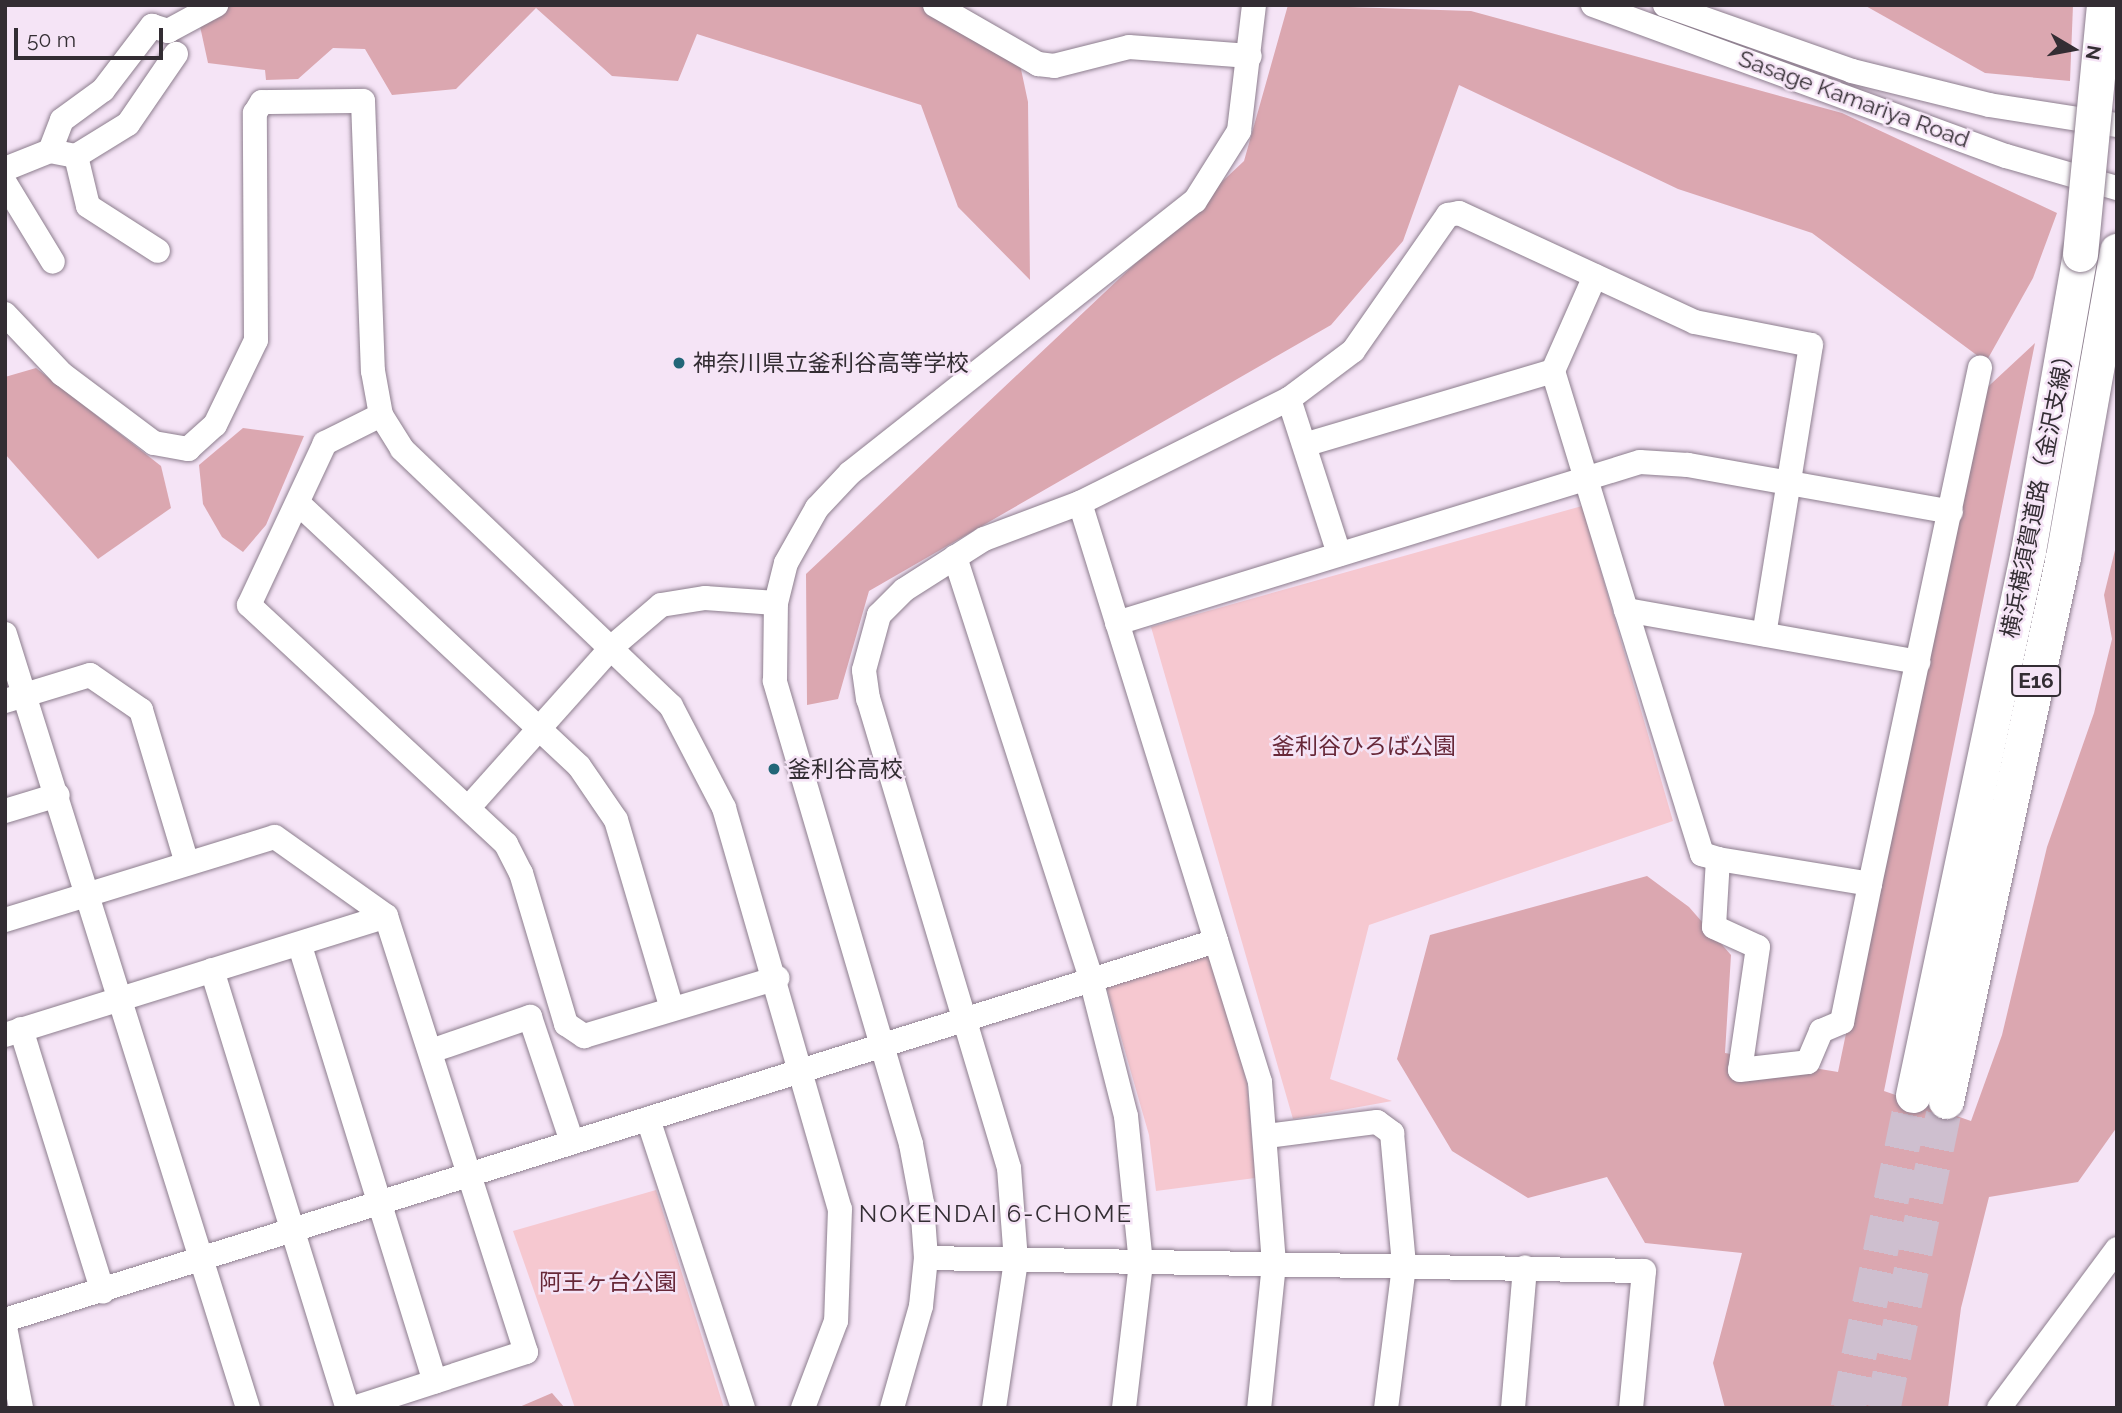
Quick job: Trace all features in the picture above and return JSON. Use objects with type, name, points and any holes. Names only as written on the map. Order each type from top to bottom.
[{"type":"highway","name":"横浜横須賀道路（金沢支線）","points":[[2105,5],[2080,254],[1930,1098],[2063,557],[2117,251]]},
{"type":"street","points":[[50,151],[62,120],[103,90],[152,26],[168,31],[216,5]]},
{"type":"street","points":[[935,5],[1038,64],[1054,66],[1129,47],[1250,56]]},
{"type":"street","points":[[892,1408],[911,1354],[926,1258],[911,1144],[775,681],[776,603],[799,534],[850,473],[1195,201],[1239,131],[1254,5]]},
{"type":"street","name":"Sasage Kamariya Road","points":[[1593,5],[2006,156],[2117,188]]},
{"type":"street","name":"Sasage Kamariya Road","points":[[1665,5],[1852,71],[1989,106],[2117,125]]},
{"type":"street","points":[[5,169],[50,151],[76,156],[128,124],[176,54]]},
{"type":"street","points":[[5,314],[62,374],[154,443],[188,449],[215,425],[256,340],[255,113],[262,102],[363,101],[373,371],[381,415],[402,449],[613,646],[671,706],[696,746],[724,808],[777,978],[840,1209],[842,1261],[836,1321],[803,1408]]},
{"type":"street","points":[[76,156],[88,206],[158,251]]},
{"type":"street","points":[[5,183],[53,262]]},
{"type":"street","points":[[994,1408],[1016,1261],[1009,1168],[968,1016],[864,670],[879,615],[955,557],[1080,503],[1289,399],[1353,351],[1448,215],[1459,213],[1695,322],[1811,345],[1764,634]]},
{"type":"street","points":[[1595,276],[1553,371],[1588,475],[1626,610],[1702,854],[1718,859],[1870,884]]},
{"type":"street","points":[[1718,859],[1714,927],[1758,947],[1740,1070],[1808,1062],[1821,1031],[1842,1022],[1980,368]]},
{"type":"street","points":[[1307,444],[1553,371]]},
{"type":"street","points":[[1289,399],[1307,444],[1339,554]]},
{"type":"street","points":[[381,415],[325,443],[249,605],[506,844],[521,873],[566,1024],[584,1036],[777,978]]},
{"type":"street","points":[[1117,623],[1588,475],[1660,462],[1951,512]]},
{"type":"street","points":[[299,503],[542,725],[616,820],[672,1009]]},
{"type":"street","points":[[1080,503],[1260,1082],[1267,1136],[1274,1264],[1259,1408]]},
{"type":"street","points":[[955,557],[1091,979],[1126,1116],[1141,1263],[1133,1370],[1124,1408]]},
{"type":"street","points":[[468,807],[613,646],[661,605],[682,599],[776,603]]},
{"type":"street","points":[[1626,610],[1918,662]]},
{"type":"street","points":[[5,634],[15,698],[58,795],[248,1408]]},
{"type":"street","points":[[15,698],[90,675],[141,710],[187,863]]},
{"type":"street","points":[[5,811],[58,795]]},
{"type":"street","points":[[5,920],[275,838],[386,916],[526,1352],[351,1408],[292,1232],[212,970]]},
{"type":"street","points":[[103,1292],[13,1032],[122,996],[300,946],[386,916]]},
{"type":"street","points":[[5,1320],[204,1261],[968,1016],[1216,942]]},
{"type":"street","points":[[300,946],[435,1382]]},
{"type":"street","points":[[431,1051],[530,1017],[572,1142]]},
{"type":"street","points":[[648,1119],[743,1408]]},
{"type":"street","points":[[1267,1136],[1377,1122],[1392,1133],[1404,1266],[1386,1408]]},
{"type":"street","points":[[1999,1408],[2117,1248]]},
{"type":"street","points":[[926,1258],[1644,1271],[1631,1408]]},
{"type":"street","points":[[1513,1408],[1525,1268]]},
{"type":"street","points":[[5,1327],[11,1380],[21,1408]]},
{"type":"green space","name":"釜利谷ひろば公園","points":[[1582,506],[1673,821],[1369,925],[1330,1079],[1392,1101],[1293,1119],[1151,627]]},
{"type":"green space","points":[[1211,953],[1247,1083],[1255,1178],[1156,1191],[1149,1135],[1106,985]]},
{"type":"green space","name":"阿王ヶ台公園","points":[[656,1190],[724,1408],[575,1408],[513,1231]]},
{"type":"shaded area","points":[[231,5],[925,5],[1018,55],[1028,102],[1030,280],[958,207],[921,105],[697,34],[678,81],[612,76],[536,8],[456,89],[392,95],[365,49],[333,48],[298,79],[266,80],[265,70],[208,63],[198,17]]},
{"type":"shaded area","points":[[1288,5],[1471,11],[1842,113],[2057,213],[2033,278],[1986,362],[1812,233],[1678,189],[1459,85],[1403,241],[1331,325],[869,591],[838,699],[807,705],[806,574],[1244,161]]},
{"type":"shaded area","points":[[1864,5],[2073,5],[2070,81],[1985,73]]},
{"type":"shaded area","points":[[2035,343],[1884,1091],[1971,1121],[2002,1035],[2047,847],[2094,713],[2112,639],[2104,595],[2117,542],[2117,1127],[2078,1182],[1989,1197],[1961,1308],[1948,1408],[1725,1408],[1713,1363],[1742,1253],[1645,1243],[1607,1177],[1528,1198],[1452,1151],[1397,1059],[1430,935],[1647,876],[1689,907],[1731,955],[1725,1053],[1838,1072],[1978,396]]},
{"type":"shaded area","points":[[36,368],[161,466],[171,508],[98,559],[5,454],[5,377]]},
{"type":"shaded area","points":[[243,428],[304,436],[266,525],[243,552],[222,537],[203,504],[199,465]]},
{"type":"shaded area","points":[[552,1393],[565,1408],[517,1408]]},
{"type":"tunnel","points":[[1848,1408],[1913,1095]]},
{"type":"tunnel","points":[[1883,1408],[1946,1101]]},
{"type":"place","name":"神奈川県立釜利谷高等学校","points":[[679,363]]},
{"type":"place","name":"釜利谷高校","points":[[774,769]]},
{"type":"district","name":"NOKENDAI 6-CHOME","points":[[996,1214]]}]
